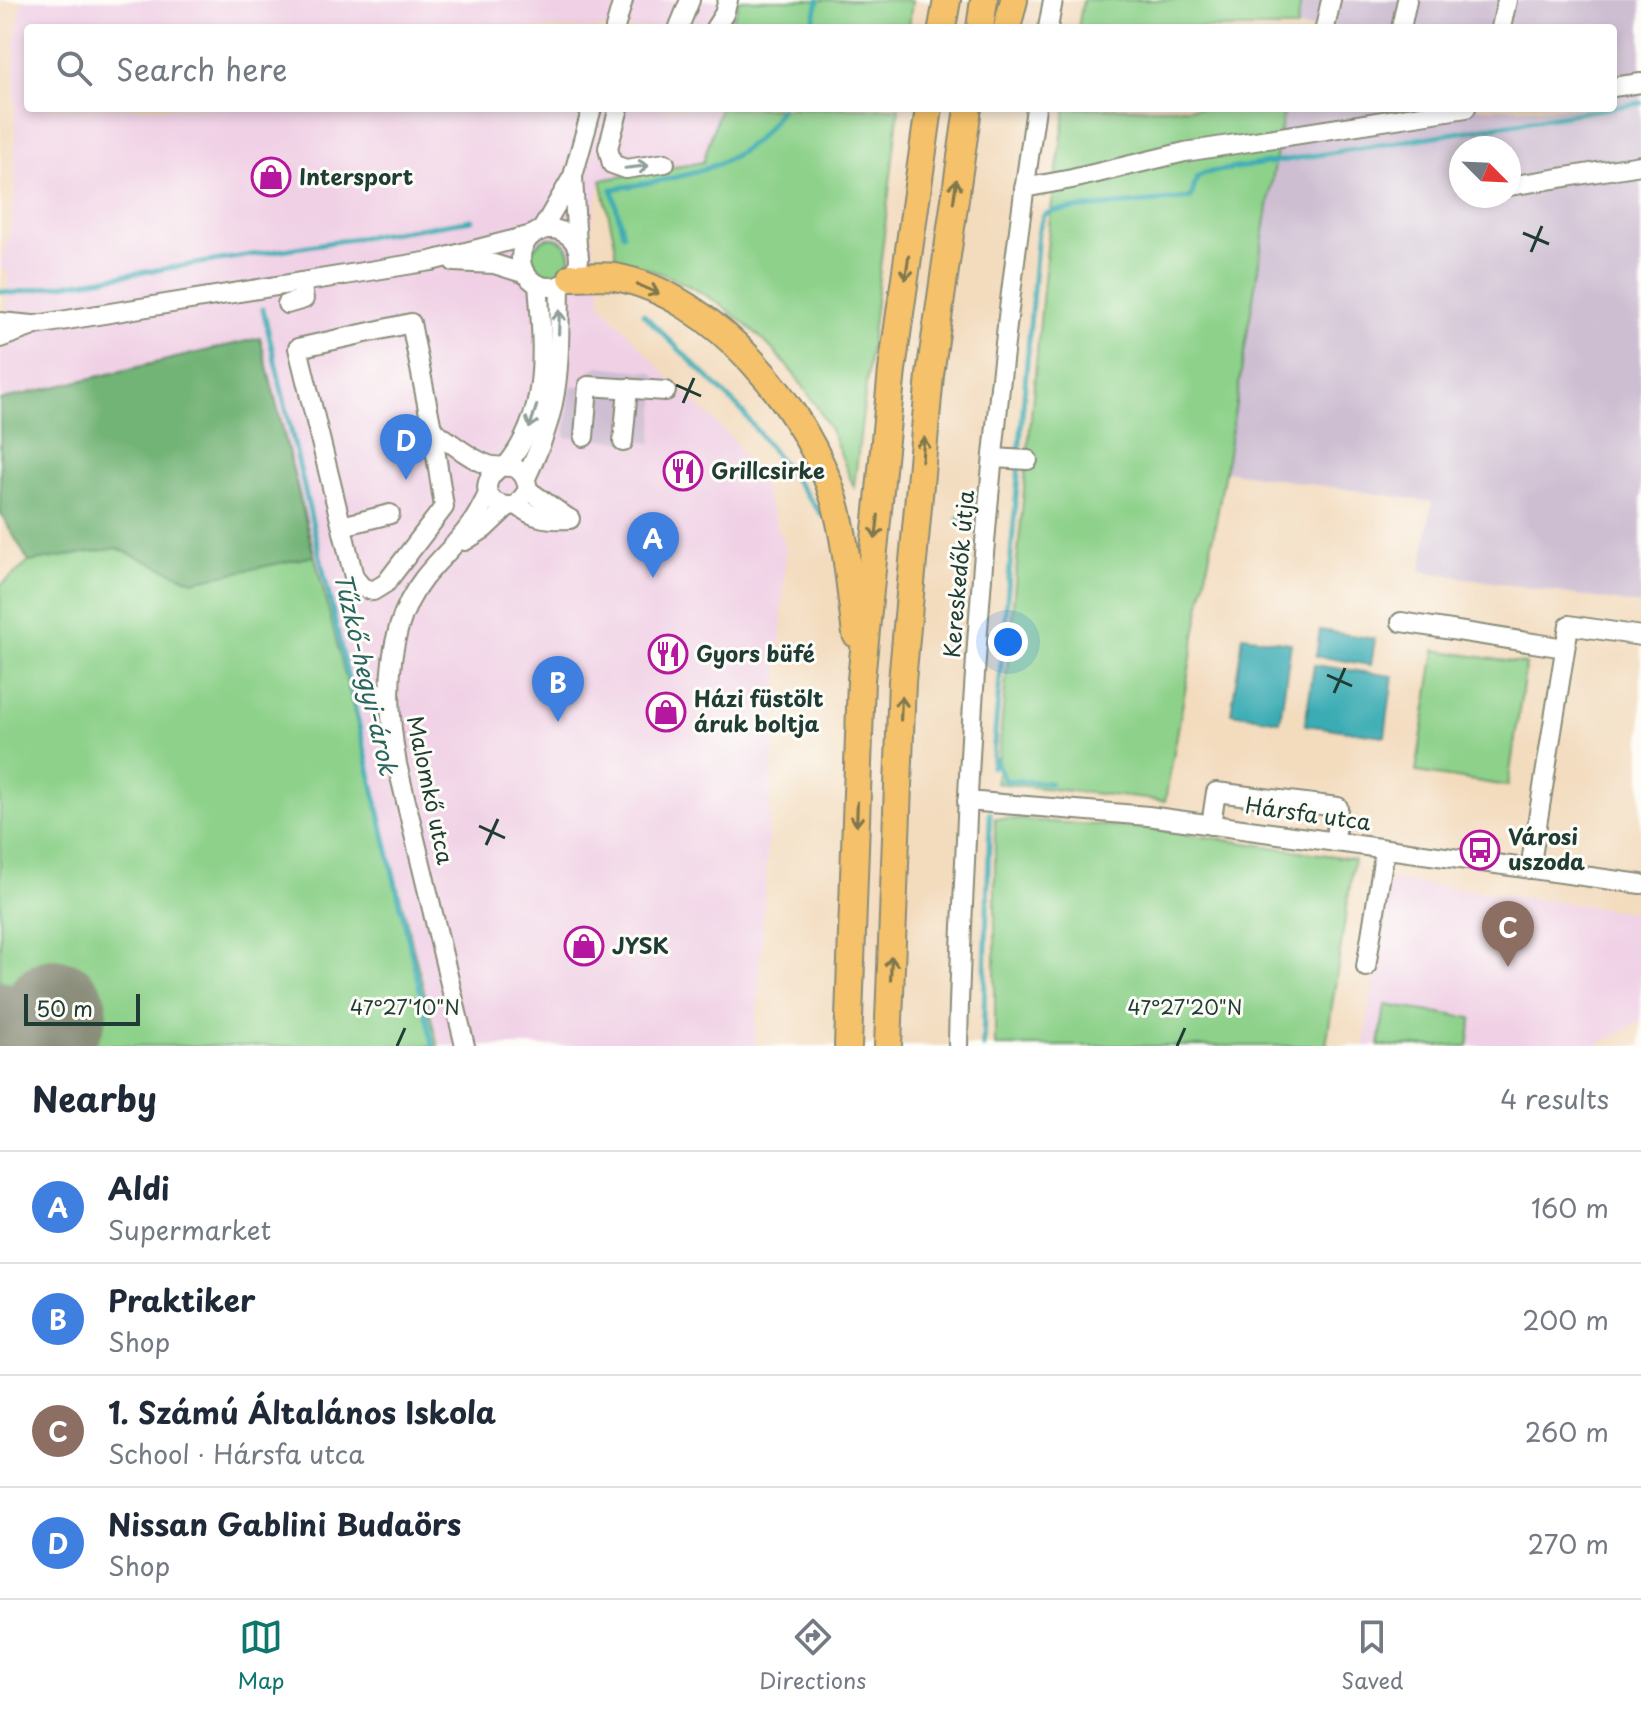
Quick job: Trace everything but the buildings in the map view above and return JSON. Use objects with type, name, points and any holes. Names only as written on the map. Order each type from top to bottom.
[{"type":"highway","points":[[943,24],[947,0]]},
{"type":"highway","points":[[981,24],[984,0]]},
{"type":"highway","points":[[1008,24],[1014,0]]},
{"type":"highway","points":[[848,1046],[861,680],[892,370],[928,112]]},
{"type":"highway","points":[[888,1046],[902,682],[930,375],[967,112]]},
{"type":"highway","points":[[960,154],[977,112]]},
{"type":"highway","points":[[566,281],[613,277],[681,304],[730,340],[774,386],[808,437],[834,500],[845,544],[861,680]]},
{"type":"street","points":[[616,24],[623,0]]},
{"type":"street","points":[[680,24],[690,0]]},
{"type":"street","points":[[718,24],[728,0]]},
{"type":"street","points":[[1049,24],[1053,0]]},
{"type":"street","points":[[1326,24],[1331,0]]},
{"type":"street","points":[[1402,24],[1407,0]]},
{"type":"street","points":[[1502,24],[1507,0]]},
{"type":"street","points":[[1617,86],[1641,83]]},
{"type":"street","points":[[432,429],[494,468],[518,469],[519,495],[494,503],[488,494],[487,483],[494,468],[519,448],[532,421],[541,389],[543,360],[532,279],[522,254],[573,176],[591,112]]},
{"type":"street","points":[[618,112],[608,148],[612,164],[626,169],[665,163]]},
{"type":"street","name":"Kereskedők útja","points":[[958,1046],[974,679],[1011,459],[1024,188],[1035,112]]},
{"type":"street","points":[[1024,188],[1185,152],[1440,112]]},
{"type":"street","points":[[1521,184],[1641,165]]},
{"type":"street","points":[[431,261],[494,264],[549,287],[566,281],[579,262],[573,176]]},
{"type":"street","points":[[0,338],[36,325],[431,261],[537,233],[562,231],[577,246]]},
{"type":"street","name":"Malomkő utca","points":[[446,554],[484,529],[519,495],[545,433],[553,404],[566,281]]},
{"type":"street","points":[[287,304],[304,299],[301,282]]},
{"type":"street","points":[[0,322],[36,325]]},
{"type":"street","points":[[411,323],[432,429],[444,507],[379,589],[367,590],[357,583],[298,348],[411,323]]},
{"type":"street","points":[[584,437],[588,386],[666,391]]},
{"type":"street","points":[[623,442],[628,388]]},
{"type":"street","name":"Malomkő utca","points":[[465,1046],[397,764],[389,723],[389,694],[393,654],[406,612],[422,580],[473,521],[488,494]]},
{"type":"street","points":[[342,526],[390,514]]},
{"type":"street","points":[[1401,622],[1565,648]]},
{"type":"street","points":[[1530,869],[1569,625],[1641,636]]},
{"type":"street","points":[[366,686],[379,694],[389,694]]},
{"type":"street","points":[[1211,825],[1216,792],[1338,807],[1335,842]]},
{"type":"street","name":"Hársfa utca","points":[[967,801],[1148,816],[1641,884]]},
{"type":"street","points":[[1366,967],[1385,849]]},
{"type":"shaded area","points":[[22,0],[739,0],[731,24],[24,24],[24,112],[719,112],[703,162],[601,180],[591,228],[602,305],[671,380],[731,437],[761,482],[786,550],[755,1046],[438,1046],[260,338],[0,400],[0,360],[9,276],[0,264],[9,234],[15,194],[15,43]]},
{"type":"shaded area","points":[[1301,0],[1641,0],[1641,605],[1421,571],[1432,502],[1225,471],[1283,112],[1617,112],[1617,24],[1298,24]]},
{"type":"shaded area","points":[[599,366],[652,372],[658,379],[652,443],[565,437],[571,386],[583,386],[589,380],[589,371]]},
{"type":"shaded area","points":[[1389,880],[1641,913],[1641,1021],[1595,1046],[1364,1046]]},
{"type":"green space","points":[[739,0],[912,0],[909,24],[731,24]]},
{"type":"green space","points":[[1083,0],[1301,0],[1298,24],[1079,24]]},
{"type":"green space","points":[[719,112],[899,112],[854,487],[824,419],[806,391],[762,339],[709,297],[679,281],[615,261],[615,243],[601,180],[703,162]]},
{"type":"green space","points":[[1065,112],[1283,112],[1225,471],[1165,801],[996,783],[1050,217]]},
{"type":"green space","points":[[551,238],[564,244],[570,257],[564,270],[551,276],[538,270],[532,257],[538,244]]},
{"type":"green space","points":[[260,338],[438,1046],[0,1046],[0,586],[29,562],[0,512],[0,400]]},
{"type":"green space","points":[[260,338],[314,556],[193,581],[117,548],[29,562],[0,512],[0,400]]},
{"type":"green space","points":[[1435,650],[1526,664],[1508,786],[1416,772]]},
{"type":"green space","points":[[995,818],[1151,829],[1354,859],[1326,1046],[995,1046]]},
{"type":"green space","points":[[1385,1005],[1472,1018],[1468,1046],[1379,1046]]},
{"type":"water","points":[[1320,630],[1375,639],[1371,665],[1316,656]]},
{"type":"water","points":[[1243,636],[1291,643],[1280,721],[1231,713]]},
{"type":"water","points":[[1314,665],[1393,676],[1385,736],[1305,725]]},
{"type":"waterway","points":[[813,24],[818,0]]},
{"type":"waterway","points":[[1617,106],[1641,103]]},
{"type":"waterway","points":[[623,234],[612,189],[684,175],[729,158],[749,146],[767,129],[778,112]]},
{"type":"waterway","points":[[1019,455],[1038,232],[1044,215],[1052,211],[1191,198],[1197,177],[1205,173],[1585,112]]},
{"type":"waterway","points":[[0,291],[12,293],[472,220]]},
{"type":"waterway","name":"Tűzkő-hegyi-árok","points":[[263,309],[433,1046]]},
{"type":"waterway","points":[[643,314],[741,410],[822,515]]},
{"type":"waterway","points":[[992,767],[1019,465]]},
{"type":"waterway","points":[[958,518],[970,520]]},
{"type":"waterway","points":[[994,757],[1004,780],[1050,783]]},
{"type":"waterway","points":[[983,1046],[990,812]]},
{"type":"taxiway","points":[[0,1001],[38,1042]]},
{"type":"runway","points":[[35,1046],[55,1011]]},
{"type":"place","name":"Intersport","points":[[271,177]]},
{"type":"place","name":"Grillcsirke","points":[[683,471]]},
{"type":"place","name":"Nissan Gablini Budaörs","points":[[406,480]]},
{"type":"place","name":"Aldi","points":[[653,578]]},
{"type":"place","name":"Gyors büfé","points":[[668,654]]},
{"type":"place","name":"Házi füstölt áruk boltja","points":[[666,712]]},
{"type":"place","name":"Praktiker","points":[[558,722]]},
{"type":"place","name":"Városi uszoda","points":[[1480,850]]},
{"type":"place","name":"JYSK","points":[[584,946]]},
{"type":"place","name":"1. Számú Általános Iskola","points":[[1508,967]]}]
